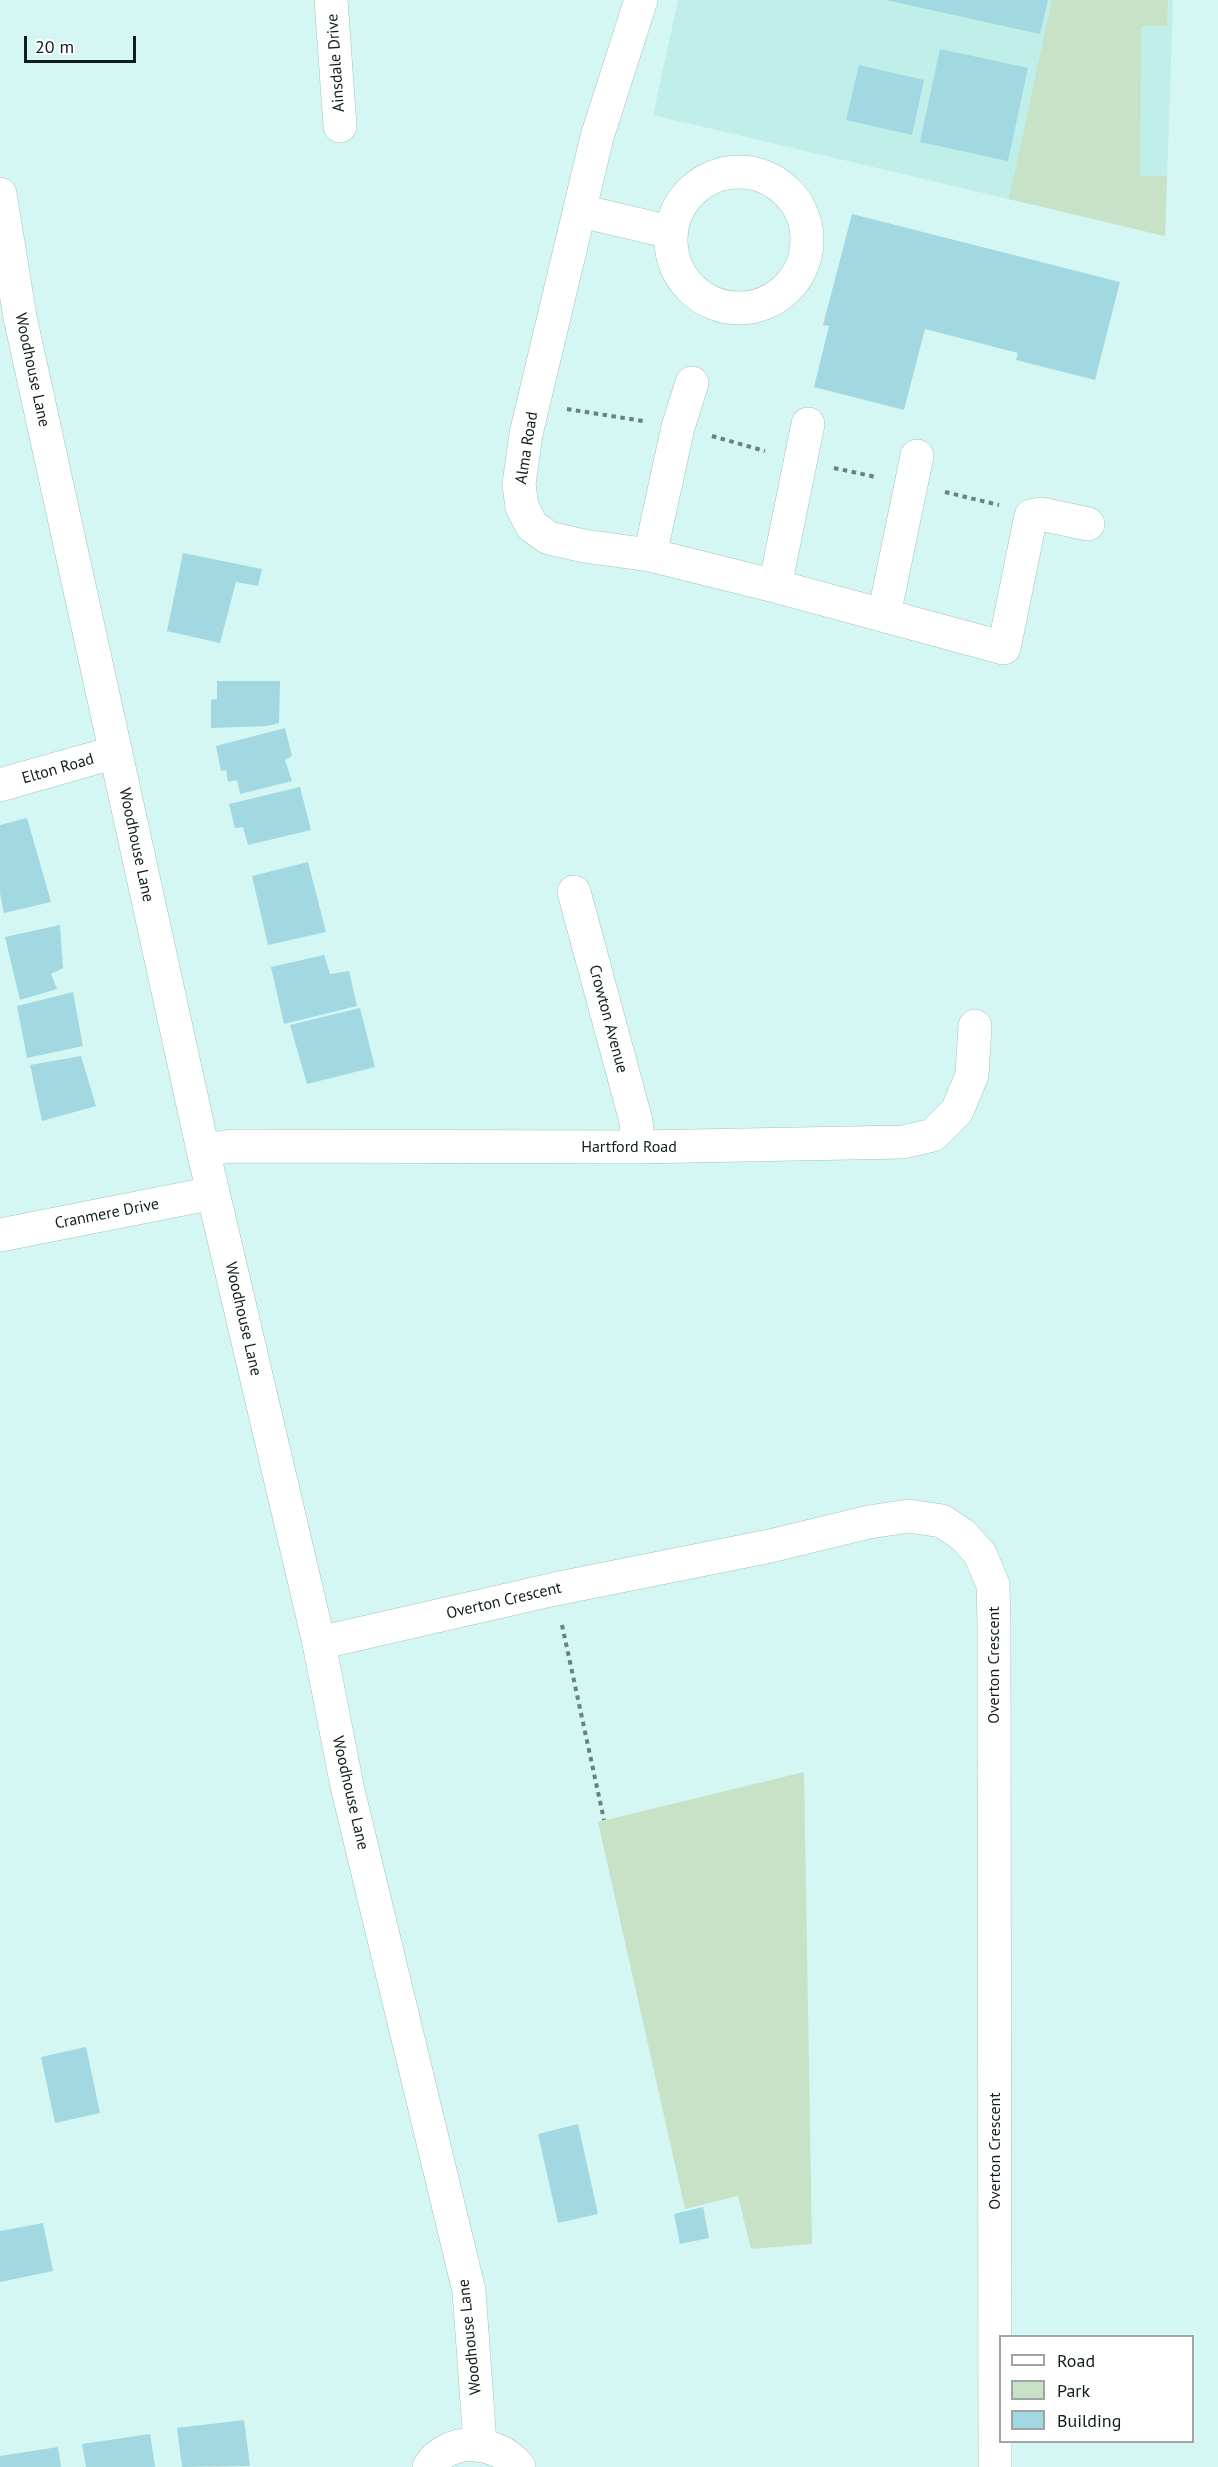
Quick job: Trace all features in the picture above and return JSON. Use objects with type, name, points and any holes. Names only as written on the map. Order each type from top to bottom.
[{"type":"street","name":"Ainsdale Drive","points":[[332,0],[340,126]]},
{"type":"street","name":"Alma Road","points":[[641,0],[597,137],[526,434],[519,484],[522,507],[532,526],[549,538],[584,546],[650,555],[775,585],[1004,648],[1031,516],[1041,514],[1089,524]]},
{"type":"street","points":[[742,171],[764,176],[783,188],[800,209],[806,231],[804,260],[789,287],[772,300],[752,307],[726,308],[708,301],[688,287],[676,268],[670,232],[680,204],[702,182],[719,174],[742,171]]},
{"type":"street","name":"Woodhouse Lane","points":[[0,194],[20,317],[203,1149],[319,1643],[347,1786],[468,2291],[480,2444]]},
{"type":"street","points":[[580,211],[670,232]]},
{"type":"street","points":[[650,555],[678,427],[692,383]]},
{"type":"street","points":[[775,585],[808,424]]},
{"type":"street","points":[[884,615],[917,456]]},
{"type":"street","name":"Elton Road","points":[[0,785],[116,752]]},
{"type":"street","name":"Crowton Avenue","points":[[574,891],[636,1121],[639,1148]]},
{"type":"street","name":"Hartford Road","points":[[203,1149],[232,1146],[639,1148],[903,1142],[933,1135],[957,1111],[972,1076],[975,1026]]},
{"type":"street","name":"Cranmere Drive","points":[[0,1235],[213,1193]]},
{"type":"street","name":"Overton Crescent","points":[[319,1643],[555,1589],[770,1546],[869,1522],[909,1516],[942,1521],[963,1535],[980,1554],[993,1585],[994,1622],[995,2467]]},
{"type":"street","points":[[429,2467],[445,2452],[462,2445],[480,2444],[498,2449],[513,2459],[519,2467]]},
{"type":"path","points":[[555,1589],[604,1820]]},
{"type":"shaded area","points":[[678,0],[1173,0],[1165,236],[653,115]]},
{"type":"green space","points":[[1052,0],[1168,0],[1167,26],[1141,26],[1140,176],[1167,176],[1165,236],[1009,199]]},
{"type":"green space","points":[[804,1772],[812,2244],[751,2249],[738,2196],[685,2209],[598,1822]]},
{"type":"building","points":[[886,0],[1048,0],[1040,34]]},
{"type":"building","points":[[940,49],[1028,68],[1008,161],[920,142]]},
{"type":"building","points":[[859,65],[924,80],[912,135],[846,120]]},
{"type":"building","points":[[852,214],[1120,282],[1095,380],[1016,360],[1018,353],[925,329],[904,410],[814,387],[829,326],[823,325]]},
{"type":"building","points":[[183,553],[262,569],[258,586],[236,582],[220,643],[167,631]]},
{"type":"building","points":[[217,681],[280,681],[279,723],[267,726],[211,728],[211,700],[217,699]]},
{"type":"building","points":[[285,728],[292,756],[285,760],[292,781],[240,794],[237,780],[228,782],[226,770],[221,771],[216,746]]},
{"type":"building","points":[[300,787],[311,830],[248,845],[243,827],[235,828],[229,804]]},
{"type":"building","points":[[27,818],[51,902],[4,913],[0,893],[0,825]]},
{"type":"building","points":[[308,862],[326,932],[268,945],[252,876]]},
{"type":"building","points":[[60,925],[63,968],[51,974],[57,989],[20,1000],[5,937]]},
{"type":"building","points":[[324,955],[330,974],[349,971],[357,1006],[284,1024],[271,967]]},
{"type":"building","points":[[73,992],[83,1046],[27,1058],[17,1006]]},
{"type":"building","points":[[360,1008],[375,1067],[307,1084],[290,1025]]},
{"type":"building","points":[[81,1056],[96,1106],[42,1121],[30,1065]]},
{"type":"building","points":[[86,2047],[100,2113],[55,2123],[41,2057]]},
{"type":"building","points":[[578,2124],[598,2214],[558,2223],[538,2134]]},
{"type":"building","points":[[703,2207],[709,2238],[680,2244],[674,2214]]},
{"type":"building","points":[[43,2223],[53,2271],[0,2282],[0,2231]]},
{"type":"building","points":[[244,2420],[250,2466],[182,2467],[177,2428]]},
{"type":"building","points":[[150,2434],[155,2467],[86,2467],[82,2444]]},
{"type":"building","points":[[58,2447],[61,2467],[0,2467],[0,2456]]}]
